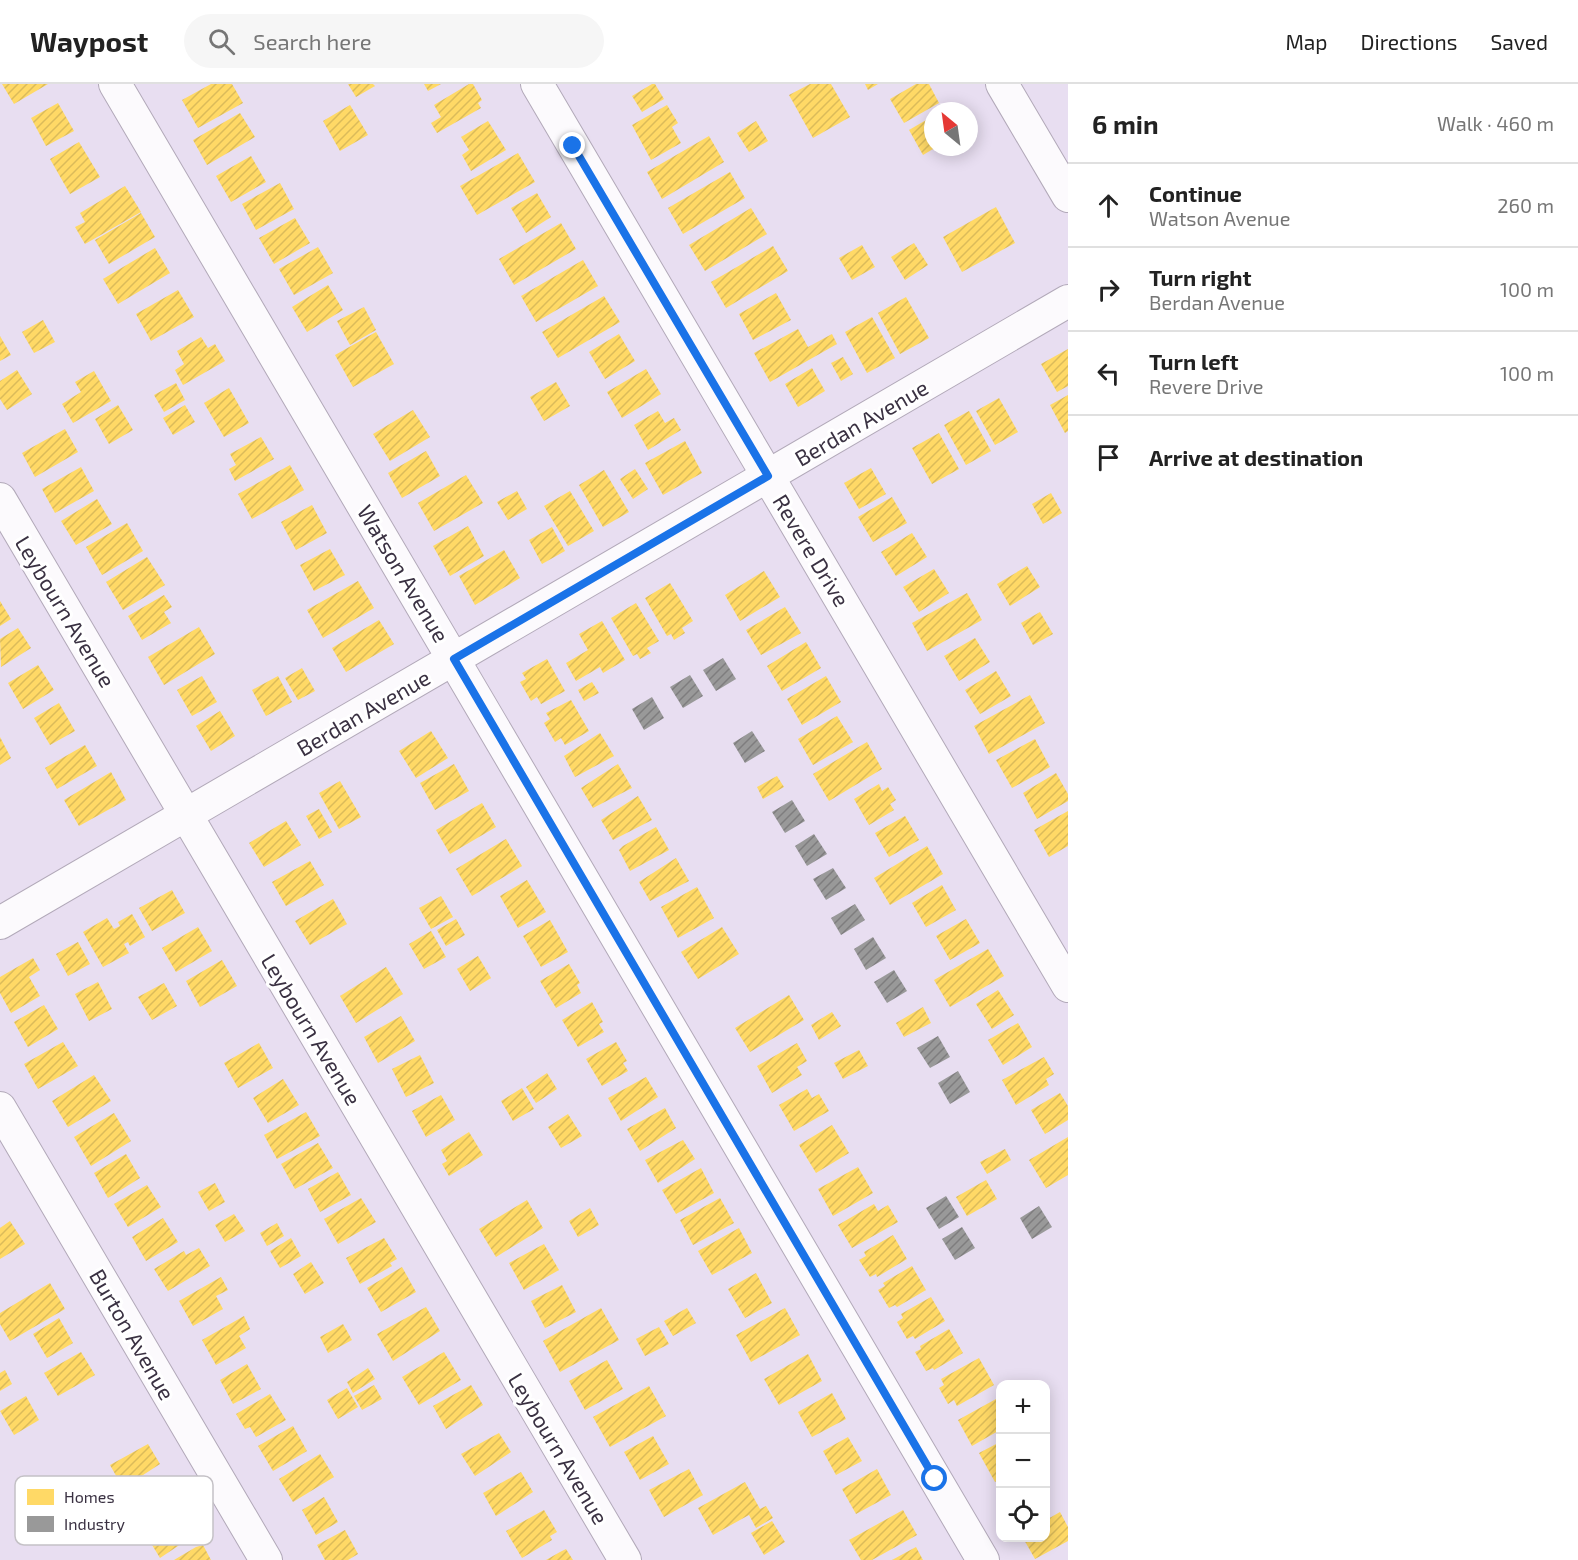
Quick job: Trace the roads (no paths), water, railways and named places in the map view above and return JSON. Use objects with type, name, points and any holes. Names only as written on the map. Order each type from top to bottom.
[{"type":"street","name":"Watson Avenue","points":[[115,84],[983,1560]]},
{"type":"street","name":"Revere Drive","points":[[537,84],[1068,986]]},
{"type":"street","points":[[1002,84],[1068,196]]},
{"type":"street","name":"Berdan Avenue","points":[[0,923],[1068,302]]},
{"type":"street","name":"Leybourn Avenue","points":[[0,499],[625,1560]]},
{"type":"street","name":"Burton Avenue","points":[[0,1108],[266,1560]]}]
